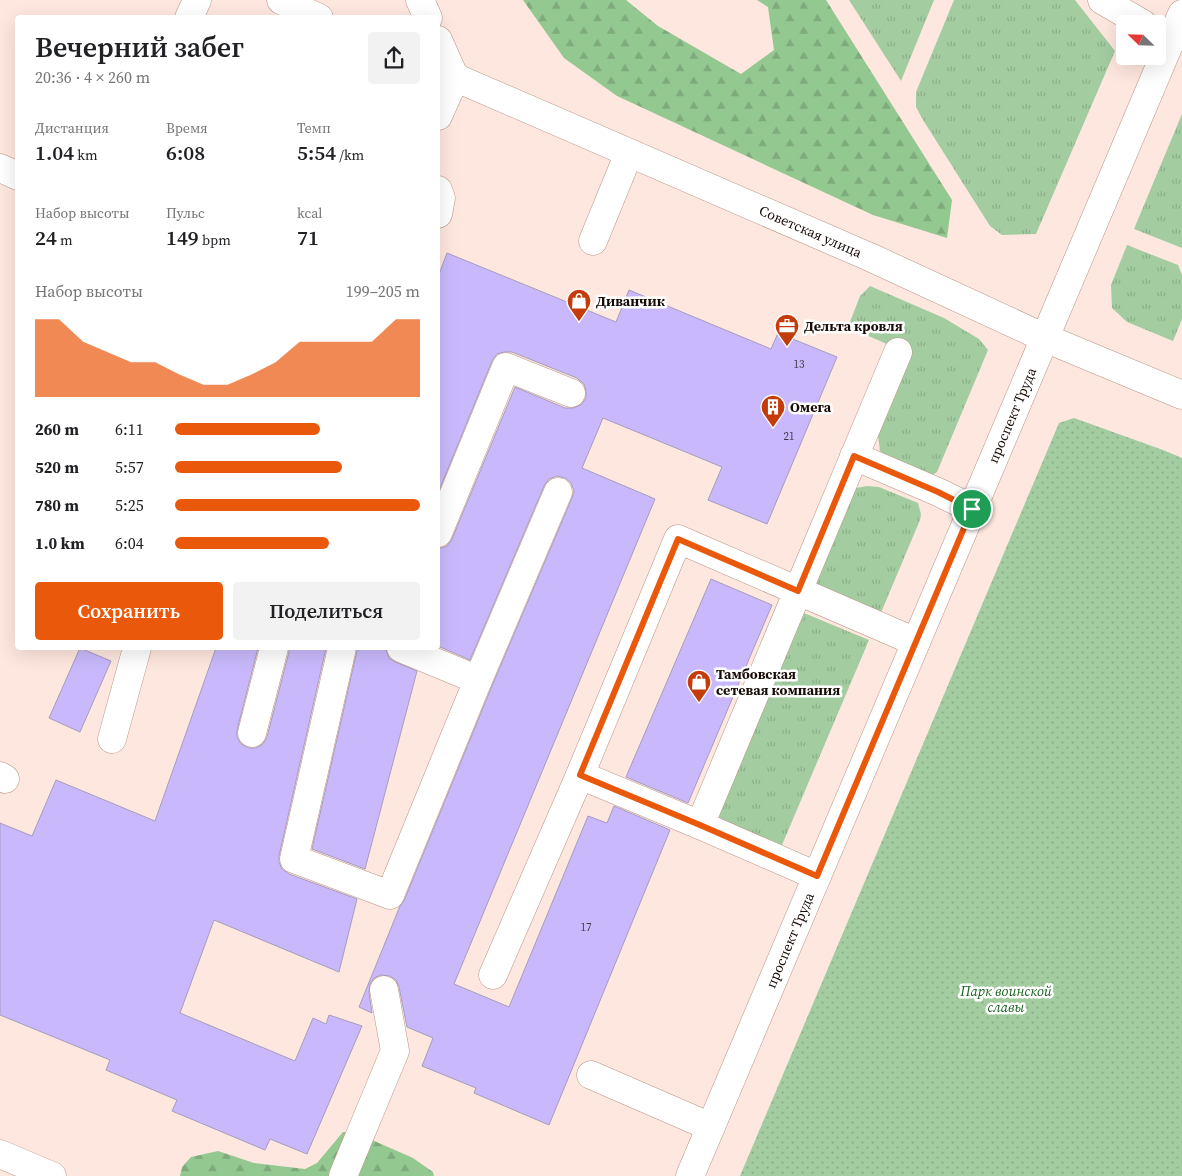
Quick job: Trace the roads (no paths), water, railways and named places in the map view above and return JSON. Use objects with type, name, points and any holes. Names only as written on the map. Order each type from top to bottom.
[{"type":"street","points":[[190,15],[197,0]]},
{"type":"street","points":[[281,0],[313,15]]},
{"type":"street","points":[[420,0],[427,15]]},
{"type":"street","points":[[1102,0],[1128,15]]},
{"type":"street","name":"проспект Труда","points":[[690,1176],[1045,338],[1171,27]]},
{"type":"street","points":[[440,48],[446,74],[440,106]]},
{"type":"street","name":"Советская улица","points":[[446,74],[863,255],[1045,338],[1182,395]]},
{"type":"street","points":[[593,241],[629,153]]},
{"type":"street","points":[[0,168],[15,175]]},
{"type":"street","points":[[700,825],[898,352]]},
{"type":"street","points":[[440,528],[506,367],[572,393]]},
{"type":"street","points":[[854,456],[938,492],[972,509]]},
{"type":"street","points":[[342,650],[294,859],[390,895],[478,680],[558,492]]},
{"type":"street","points":[[493,975],[580,775],[678,539],[916,642]]},
{"type":"street","points":[[112,740],[136,650]]},
{"type":"street","points":[[252,733],[273,650]]},
{"type":"street","points":[[407,650],[478,680]]},
{"type":"street","points":[[580,775],[817,876]]},
{"type":"street","points":[[342,1176],[395,1051],[384,990]]},
{"type":"street","points":[[591,1076],[711,1126]]},
{"type":"street","points":[[0,1154],[52,1176]]},
{"type":"place","name":"Диванчик","points":[[579,322]]},
{"type":"place","name":"Дельта кровля","points":[[787,347]]},
{"type":"place","name":"Омега","points":[[773,428]]},
{"type":"place","name":"Тамбовская сетевая компания","points":[[699,703]]},
{"type":"park label","name":"Парк воинской славы","points":[[1006,1000]]}]
